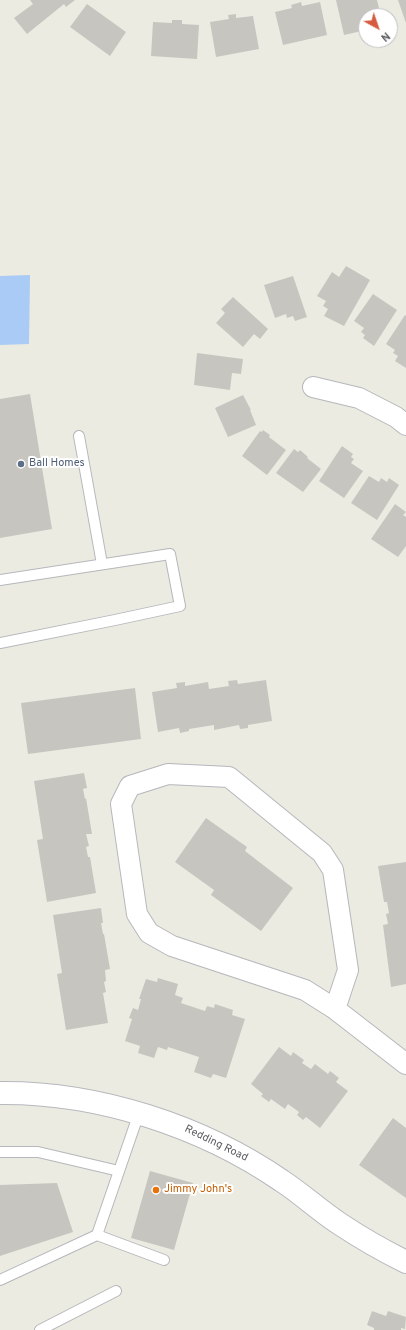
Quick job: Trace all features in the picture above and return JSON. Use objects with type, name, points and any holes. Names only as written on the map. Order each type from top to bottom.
[{"type":"street","points":[[313,386],[359,398],[396,417],[406,425]]},
{"type":"street","points":[[335,1009],[348,970],[333,870],[322,853],[229,777],[168,774],[130,786],[121,804],[137,914],[149,932],[172,946],[305,990],[335,1009],[406,1064]]},
{"type":"street","name":"Redding Road","points":[[0,1093],[53,1096],[93,1102],[139,1113],[179,1126],[221,1145],[258,1165],[283,1181],[340,1224],[386,1252],[406,1262]]},
{"type":"lane","points":[[79,436],[102,564]]},
{"type":"lane","points":[[0,580],[170,554],[180,606],[0,643]]},
{"type":"lane","points":[[0,1280],[97,1235],[139,1113]]},
{"type":"lane","points":[[0,1152],[38,1152],[120,1171]]},
{"type":"lane","points":[[97,1235],[164,1260]]},
{"type":"lane","points":[[40,1330],[116,1291]]},
{"type":"water","points":[[30,275],[29,344],[0,345],[0,276]]},
{"type":"building","points":[[30,0],[75,0],[66,7],[64,4],[27,34],[14,18],[33,4]]},
{"type":"building","points":[[336,0],[377,0],[379,8],[358,8],[358,32],[344,35]]},
{"type":"building","points":[[398,0],[406,0],[406,23]]},
{"type":"building","points":[[301,2],[302,6],[320,2],[327,35],[283,45],[275,12],[292,8],[291,5]]},
{"type":"building","points":[[87,4],[126,32],[110,56],[70,27]]},
{"type":"building","points":[[236,14],[236,18],[253,16],[259,49],[216,57],[210,22],[229,19],[228,15]]},
{"type":"building","points":[[172,20],[182,20],[182,24],[199,25],[197,59],[151,56],[153,22],[172,23]]},
{"type":"building","points":[[346,266],[370,280],[344,326],[324,316],[328,309],[323,306],[326,301],[317,296],[332,272],[339,277]]},
{"type":"building","points":[[293,276],[307,317],[295,321],[293,316],[287,318],[286,314],[275,318],[264,285]]},
{"type":"building","points":[[373,294],[397,310],[374,346],[363,338],[365,335],[361,332],[364,328],[354,321]]},
{"type":"building","points":[[233,297],[268,329],[260,339],[254,334],[243,347],[216,323],[225,313],[221,309]]},
{"type":"building","points":[[405,315],[406,368],[395,361],[398,356],[393,353],[395,350],[386,344]]},
{"type":"building","points":[[197,353],[243,359],[241,374],[232,373],[230,390],[194,385]]},
{"type":"building","name":"Ball Homes","points":[[30,394],[52,529],[0,538],[0,399]]},
{"type":"building","points":[[243,395],[251,410],[256,425],[228,437],[215,408]]},
{"type":"building","points":[[263,430],[270,435],[269,437],[286,450],[267,475],[242,456],[260,431],[262,432]]},
{"type":"building","points":[[342,446],[353,454],[351,457],[354,459],[351,463],[363,471],[344,498],[319,481]]},
{"type":"building","points":[[294,449],[298,452],[300,450],[308,457],[307,458],[321,469],[303,492],[276,473]]},
{"type":"building","points":[[369,476],[379,482],[381,478],[387,482],[389,478],[399,485],[377,520],[351,503]]},
{"type":"building","points":[[395,504],[406,512],[403,515],[406,517],[406,546],[398,557],[371,539]]},
{"type":"building","points":[[237,680],[238,684],[266,680],[272,721],[248,725],[248,728],[240,729],[239,725],[214,730],[214,725],[189,729],[189,731],[180,733],[179,728],[158,732],[152,692],[177,688],[176,683],[185,682],[185,686],[208,682],[209,689],[229,686],[228,681]]},
{"type":"building","points":[[135,688],[141,739],[28,754],[21,703]]},
{"type":"building","points":[[84,773],[87,788],[83,789],[92,834],[86,834],[89,846],[86,847],[88,857],[90,857],[96,893],[47,902],[37,840],[43,839],[34,781]]},
{"type":"building","points":[[206,818],[247,847],[245,851],[293,888],[261,931],[211,895],[214,890],[175,862]]},
{"type":"building","points":[[406,862],[406,984],[391,987],[383,925],[388,924],[386,914],[389,913],[387,902],[384,902],[378,866]]},
{"type":"building","points":[[101,908],[103,923],[101,923],[110,969],[105,970],[106,981],[104,982],[106,992],[103,993],[108,1023],[66,1030],[57,974],[62,973],[53,915]]},
{"type":"building","points":[[158,978],[178,984],[175,995],[183,998],[181,1003],[205,1011],[207,1006],[214,1008],[215,1004],[233,1010],[232,1015],[245,1019],[226,1078],[213,1074],[211,1078],[194,1072],[199,1057],[168,1047],[167,1050],[158,1047],[154,1058],[138,1053],[140,1046],[125,1041],[132,1019],[129,1018],[133,1008],[138,1010],[141,999],[139,999],[146,979],[157,982]]},
{"type":"building","points":[[279,1047],[291,1056],[293,1052],[304,1060],[302,1063],[311,1069],[315,1064],[328,1074],[330,1071],[339,1078],[336,1082],[348,1091],[320,1128],[306,1117],[303,1120],[297,1115],[299,1112],[288,1104],[285,1109],[271,1099],[269,1102],[261,1096],[263,1094],[251,1084]]},
{"type":"building","points":[[393,1118],[406,1128],[406,1198],[359,1165]]},
{"type":"building","points":[[150,1171],[193,1183],[174,1250],[131,1238]]},
{"type":"building","points":[[57,1183],[73,1232],[0,1256],[0,1185]]},
{"type":"building","points":[[372,1311],[386,1316],[388,1311],[406,1317],[405,1329],[374,1330],[374,1328],[367,1325]]},
{"type":"place","name":"Ball Homes","points":[[21,464]]},
{"type":"place","name":"Jimmy John's","points":[[156,1190]]}]
